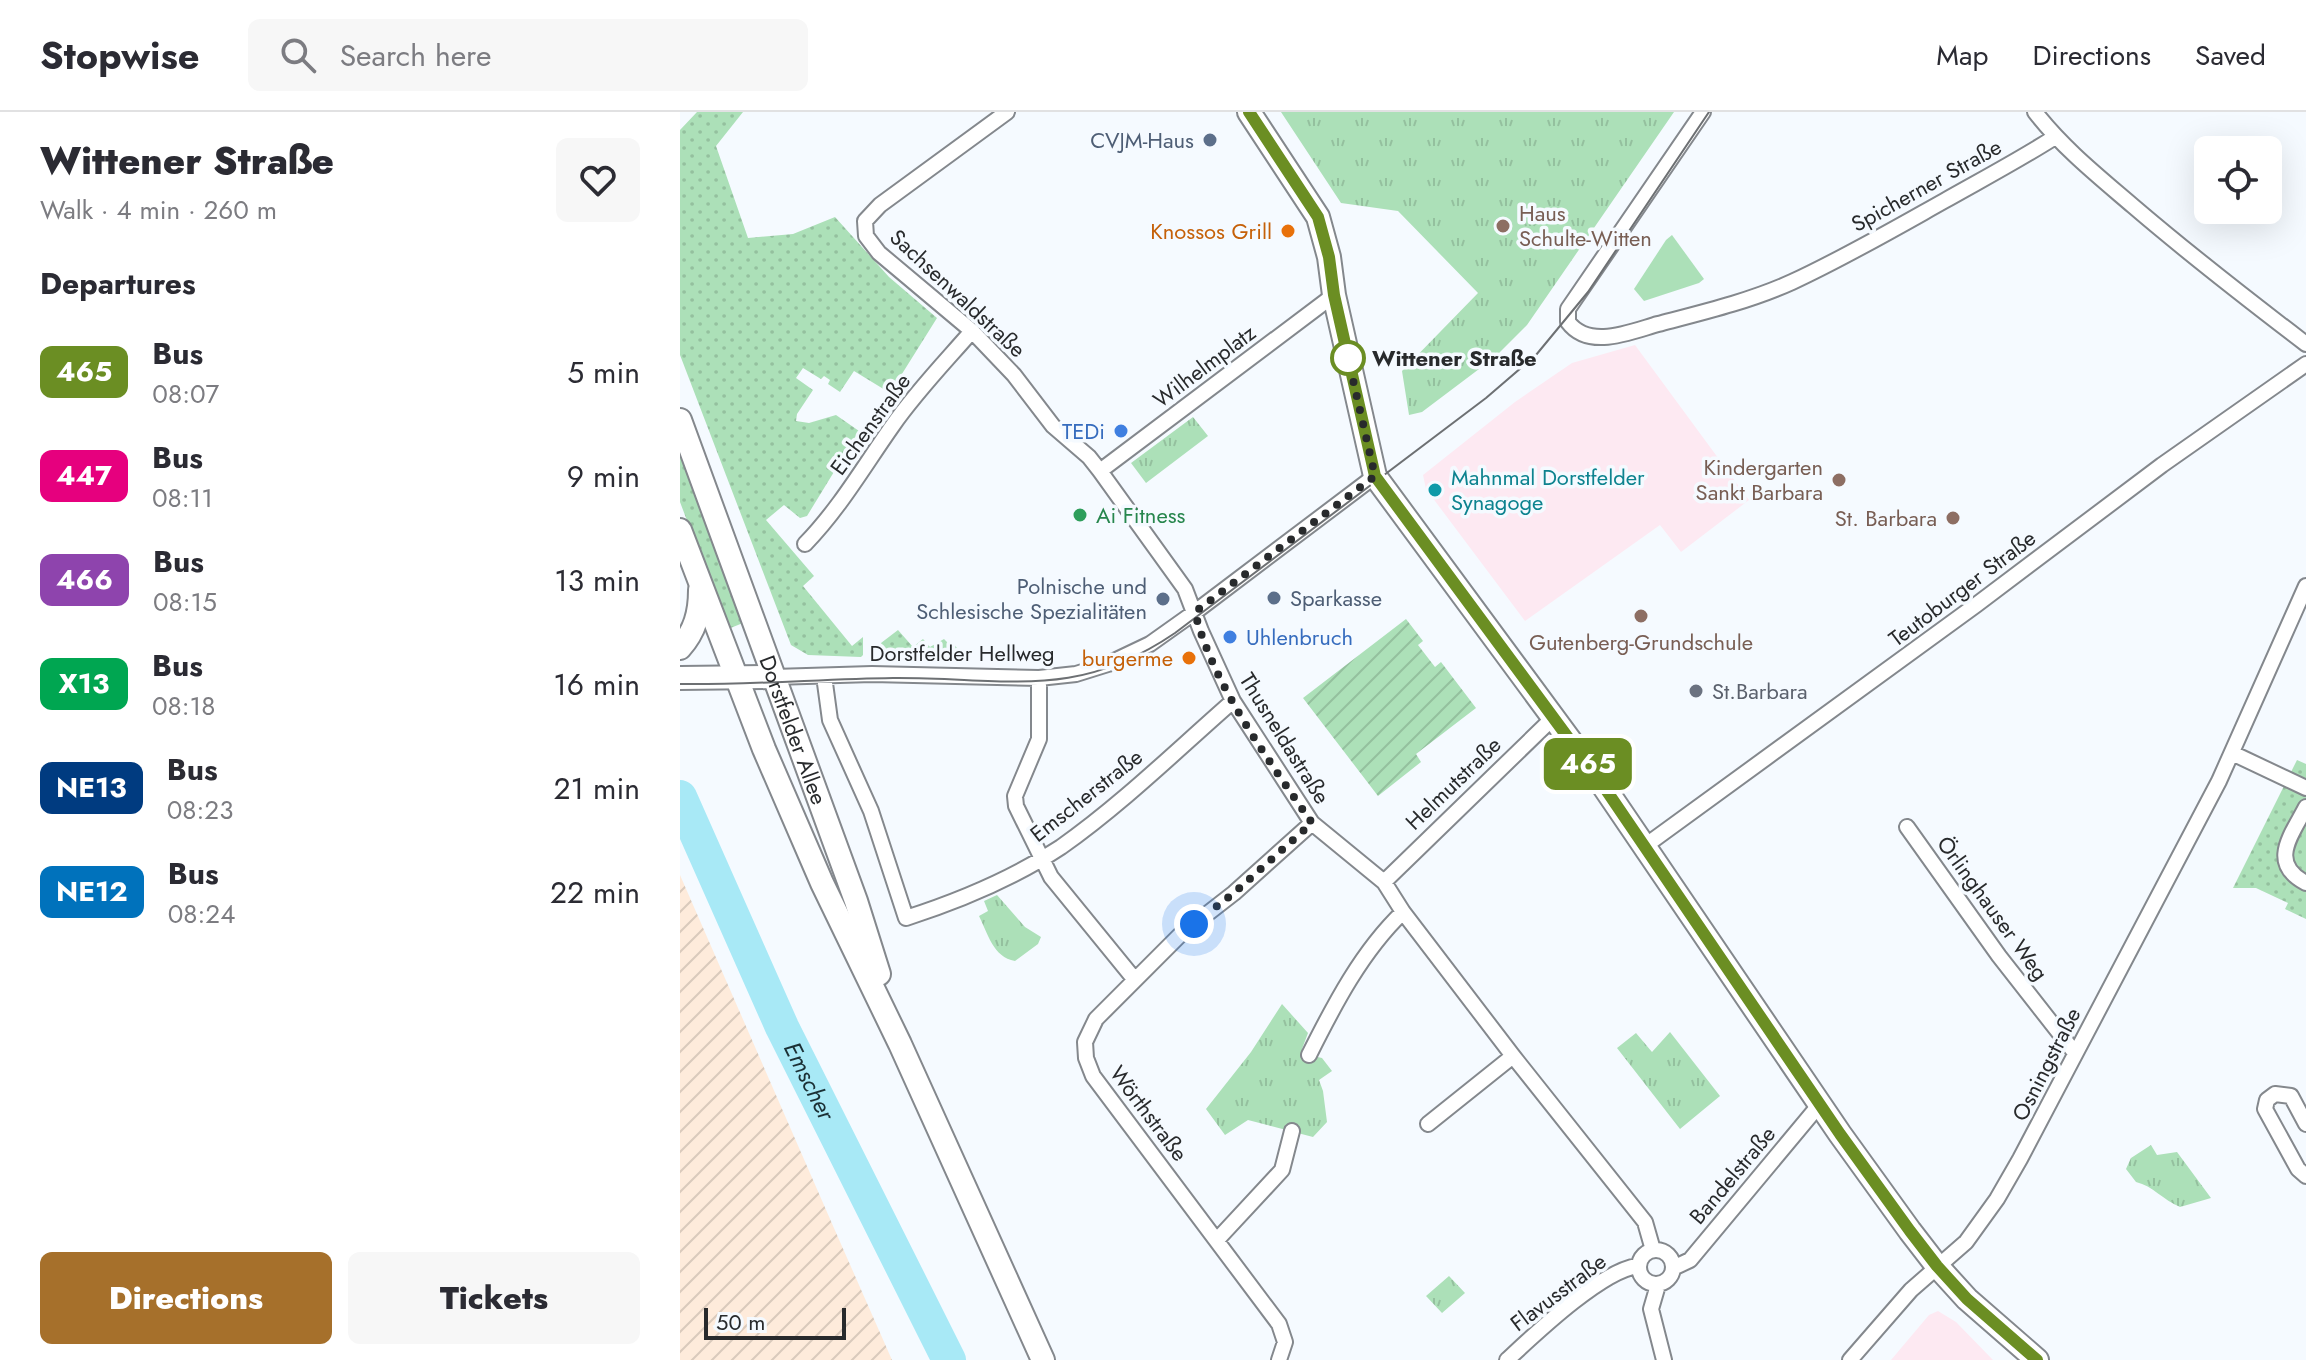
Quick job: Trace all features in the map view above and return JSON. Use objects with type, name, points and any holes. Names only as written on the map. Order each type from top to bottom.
[{"type":"main road","points":[[1249,112],[1318,217],[1375,476],[1554,717],[1820,1104],[1937,1266],[1984,1315],[2037,1360]]},
{"type":"main road","name":"Dorstfelder Allee","points":[[680,420],[856,901],[900,1044]]},
{"type":"main road","name":"Dorstfelder Allee","points":[[680,530],[735,677],[822,883],[900,1044],[1043,1360]]},
{"type":"main road","points":[[682,646],[696,622],[700,586]]},
{"type":"main road","points":[[689,678],[774,677]]},
{"type":"street","name":"Sachsenwaldstraße","points":[[1007,112],[892,195],[865,221],[866,236],[879,253],[972,331],[1014,375],[1053,426],[1089,457],[1185,589],[1195,612]]},
{"type":"street","name":"Spicherner Straße","points":[[1703,112],[1568,309],[1568,322],[1574,331],[1595,337],[1622,334],[1762,294],[1848,253],[2055,137]]},
{"type":"street","points":[[2035,112],[2055,137],[2201,264],[2306,344]]},
{"type":"street","name":"Wilhelmplatz","points":[[1100,471],[1334,295]]},
{"type":"street","name":"Eichenstraße","points":[[805,544],[853,487],[892,426],[972,331]]},
{"type":"street","name":"Teutoburger Straße","points":[[1645,846],[1761,764],[2162,465],[2306,364]]},
{"type":"street","name":"Dorstfelder Hellweg","points":[[774,677],[887,674],[1039,678],[1076,674],[1130,655],[1195,612],[1375,476]]},
{"type":"street","name":"Osningstraße","points":[[1850,1360],[1911,1290],[1966,1242],[1997,1199],[2155,906],[2232,753],[2306,586]]},
{"type":"street","name":"Thusneldastraße","points":[[1195,612],[1233,701],[1312,823],[1384,882],[1403,912],[1513,1056],[1645,1222],[1653,1250]]},
{"type":"street","name":"Emscherstraße","points":[[824,676],[830,720],[871,811],[906,918],[958,900],[1060,847],[1233,701]]},
{"type":"street","points":[[1039,678],[1039,739],[1014,801],[1051,877],[1135,980]]},
{"type":"street","name":"Helmutstraße","points":[[1384,882],[1554,717]]},
{"type":"street","points":[[2232,753],[2306,788]]},
{"type":"street","points":[[2306,807],[2283,860],[2289,872],[2306,883]]},
{"type":"street","name":"Wörthstraße","points":[[1279,1360],[1285,1342],[1281,1326],[1097,1081],[1088,1065],[1085,1048],[1088,1032],[1101,1013],[1180,935],[1234,893],[1312,823]]},
{"type":"street","name":"Örlinghauser Weg","points":[[1907,827],[1999,956],[2075,1053]]},
{"type":"street","points":[[1309,1055],[1368,953],[1387,926],[1403,912]]},
{"type":"street","points":[[1428,1124],[1513,1056]]},
{"type":"street","points":[[2306,1124],[2291,1096],[2275,1094],[2267,1100],[2265,1109],[2298,1169],[2306,1176]]},
{"type":"street","name":"Bandelstraße","points":[[1673,1268],[1690,1260],[1820,1104]]},
{"type":"street","points":[[1217,1240],[1282,1170],[1292,1131]]},
{"type":"street","points":[[1653,1250],[1667,1254],[1673,1268],[1668,1280],[1658,1285],[1645,1281],[1638,1266],[1642,1257],[1653,1250]]},
{"type":"street","name":"Flavusstraße","points":[[1507,1360],[1603,1281],[1616,1272],[1638,1266]]},
{"type":"street","points":[[1658,1285],[1651,1309],[1664,1360]]},
{"type":"shaded area","points":[[1635,345],[1749,500],[1681,552],[1660,525],[1525,621],[1426,489],[1423,475],[1515,402],[1572,363]]},
{"type":"shaded area","points":[[680,875],[837,1235],[892,1360],[680,1360]]},
{"type":"shaded area","points":[[1938,1311],[1956,1322],[1993,1360],[1891,1360],[1929,1315]]},
{"type":"green space","points":[[697,112],[743,112],[716,146],[748,238],[793,234],[835,217],[889,277],[937,318],[890,393],[854,371],[840,392],[828,384],[830,380],[824,376],[821,379],[803,368],[796,378],[813,390],[797,414],[796,421],[809,423],[836,415],[859,431],[807,516],[800,518],[784,505],[766,520],[814,576],[803,586],[852,646],[863,637],[861,657],[808,655],[791,645],[680,355],[680,130]]},
{"type":"green space","points":[[1281,112],[1674,112],[1527,325],[1495,357],[1422,412],[1409,415],[1402,371],[1478,293],[1398,211],[1341,203]]},
{"type":"green space","points":[[1672,235],[1704,279],[1644,301],[1634,289]]},
{"type":"green space","points":[[1193,417],[1208,436],[1146,483],[1131,463]]},
{"type":"green space","points":[[680,451],[743,623],[728,629],[680,502]]},
{"type":"green space","points":[[1406,619],[1423,641],[1418,645],[1435,667],[1441,662],[1476,708],[1416,754],[1421,762],[1378,796],[1303,698]]},
{"type":"green space","points":[[898,630],[913,647],[923,639],[930,647],[944,639],[949,644],[952,642],[967,660],[880,657],[881,643]]},
{"type":"green space","points":[[2297,760],[2306,764],[2306,919],[2285,909],[2288,903],[2256,888],[2233,888]]},
{"type":"green space","points":[[997,895],[1025,927],[1041,937],[1038,944],[1015,961],[996,950],[979,916],[988,911],[984,901]]},
{"type":"green space","points":[[1282,1004],[1308,1033],[1302,1049],[1309,1055],[1322,1058],[1332,1071],[1319,1080],[1327,1122],[1313,1137],[1248,1120],[1225,1135],[1206,1109],[1251,1052]]},
{"type":"green space","points":[[1670,1032],[1720,1096],[1680,1129],[1617,1048],[1636,1033],[1652,1052]]},
{"type":"green space","points":[[2151,1145],[2157,1155],[2177,1152],[2211,1198],[2180,1207],[2136,1182],[2126,1169],[2131,1158]]},
{"type":"green space","points":[[1449,1276],[1465,1293],[1442,1313],[1426,1296]]},
{"type":"waterway","name":"Emscher","points":[[680,797],[782,1027],[949,1360]]},
{"type":"tram line","points":[[680,684],[893,678],[1038,681],[1104,669],[1139,655],[1175,633],[1486,398],[1536,355],[1588,292],[1709,112]]},
{"type":"bus line","name":"465","points":[[1249,112],[1318,217],[1375,476],[1600,781],[1840,1134],[1910,1231],[1967,1299],[2037,1360]]},
{"type":"place","name":"CVJM-Haus","points":[[1210,140]]},
{"type":"place","name":"Haus Schulte-Witten","points":[[1503,226]]},
{"type":"place","name":"Knossos Grill","points":[[1288,231]]},
{"type":"place","name":"Wittener Straße","points":[[1348,358]]},
{"type":"place","name":"TEDi","points":[[1121,431]]},
{"type":"place","name":"Kindergarten Sankt Barbara","points":[[1839,480]]},
{"type":"place","name":"Mahnmal Dorstfelder Synagoge","points":[[1435,490]]},
{"type":"place","name":"Ai Fitness","points":[[1080,515]]},
{"type":"place","name":"St. Barbara","points":[[1953,518]]},
{"type":"place","name":"Sparkasse","points":[[1274,598]]},
{"type":"place","name":"Polnische und Schlesische Spezialitäten","points":[[1163,599]]},
{"type":"place","name":"Gutenberg-Grundschule","points":[[1641,616]]},
{"type":"place","name":"Uhlenbruch","points":[[1230,637]]},
{"type":"place","name":"burgerme","points":[[1189,658]]},
{"type":"place","name":"St.Barbara","points":[[1696,691]]},
{"type":"route","points":[[1194,924],[1234,893],[1312,823],[1233,701],[1195,612],[1375,476],[1348,358]]}]
